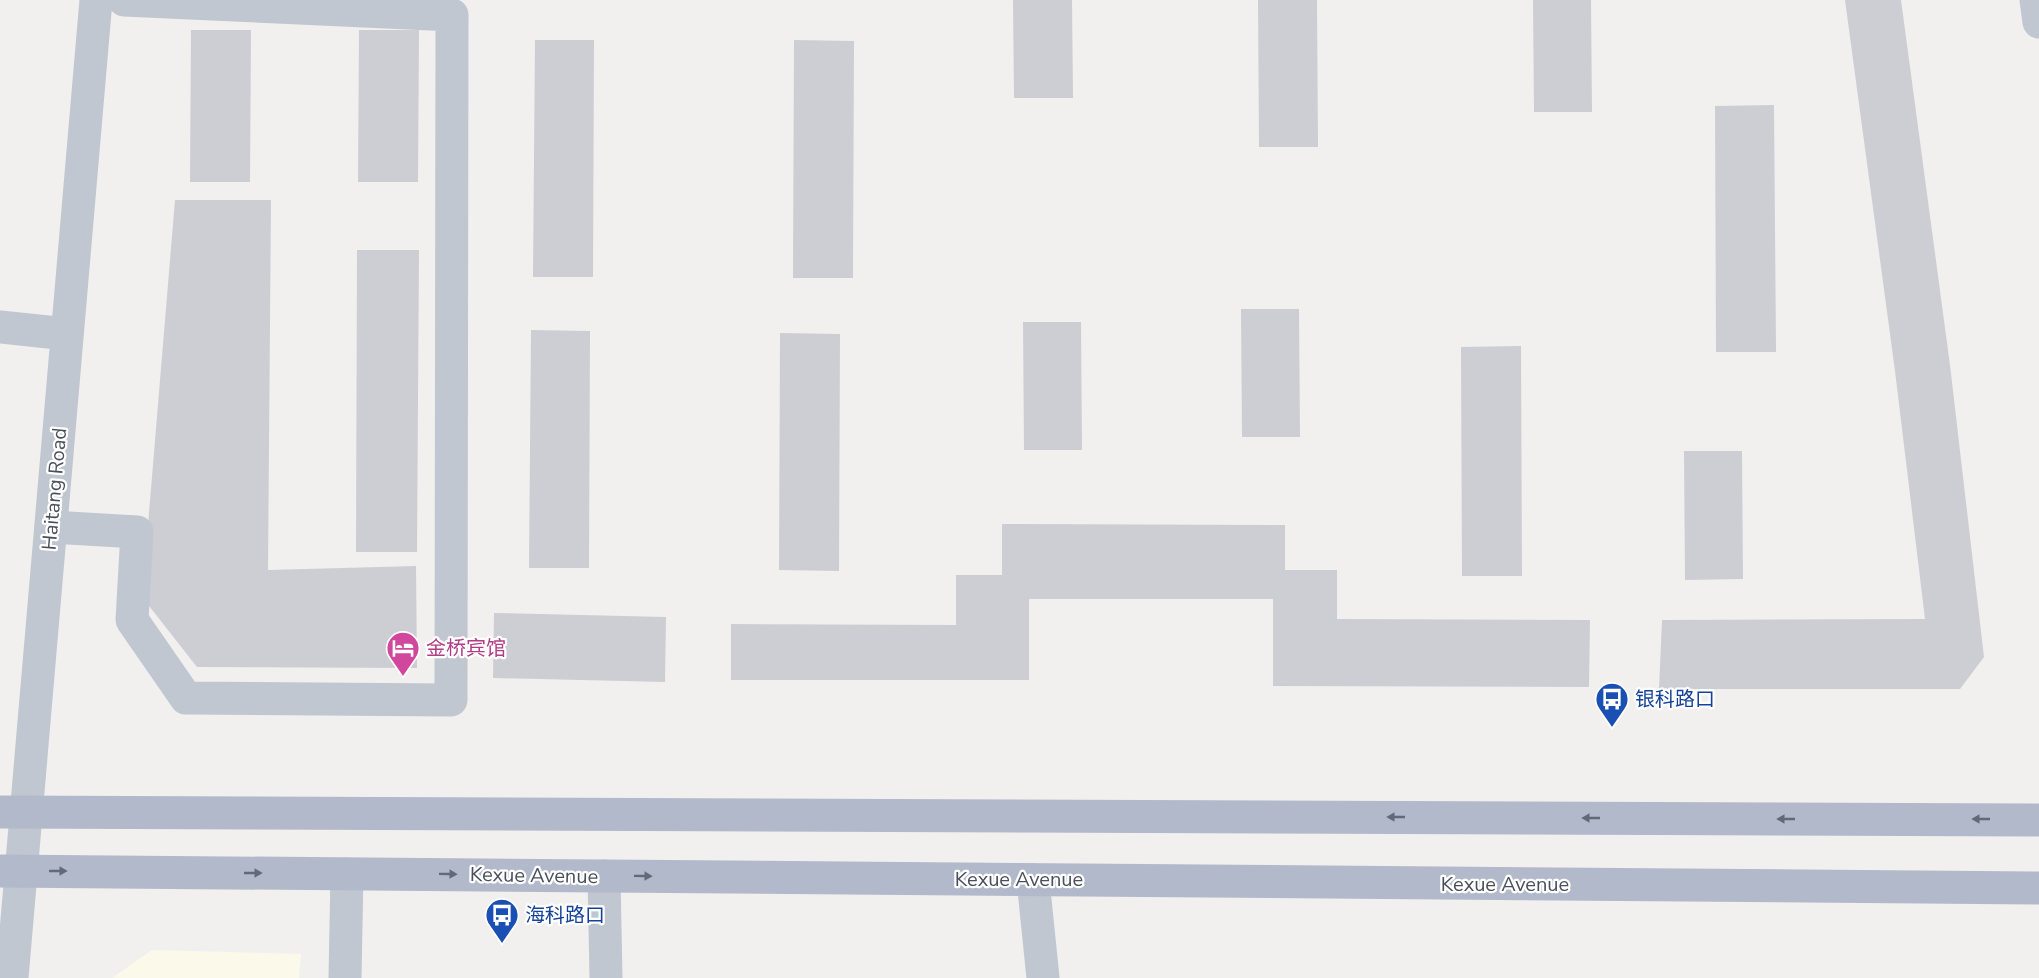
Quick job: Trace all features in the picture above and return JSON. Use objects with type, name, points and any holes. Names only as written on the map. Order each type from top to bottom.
[{"type":"main road","points":[[13,812],[2039,819]]},
{"type":"main road","name":"Kexue Avenue","points":[[11,871],[2039,888]]},
{"type":"street","name":"Haitang Road","points":[[12,978],[13,812],[51,527],[96,0]]},
{"type":"street","points":[[51,527],[137,532],[132,620],[186,698],[451,700],[452,15],[124,0]]},
{"type":"street","points":[[2036,0],[2039,22]]},
{"type":"street","points":[[0,327],[68,334]]},
{"type":"street","points":[[345,978],[347,874]]},
{"type":"street","points":[[604,876],[606,978]]},
{"type":"street","points":[[1033,880],[1043,978]]},
{"type":"shaded area","points":[[152,950],[301,954],[299,978],[112,978]]},
{"type":"building","points":[[1013,0],[1072,0],[1073,98],[1014,98]]},
{"type":"building","points":[[1258,0],[1317,0],[1318,147],[1259,147]]},
{"type":"building","points":[[1533,0],[1591,0],[1592,112],[1534,112]]},
{"type":"building","points":[[1845,0],[1901,0],[1950,365],[1984,657],[1960,689],[1659,689],[1662,620],[1925,619],[1895,371]]},
{"type":"building","points":[[191,30],[251,30],[250,182],[190,182]]},
{"type":"building","points":[[359,30],[419,30],[418,182],[358,182]]},
{"type":"building","points":[[535,40],[594,40],[593,277],[533,277]]},
{"type":"building","points":[[794,40],[854,41],[853,278],[793,278]]},
{"type":"building","points":[[1774,105],[1776,352],[1716,352],[1715,106]]},
{"type":"building","points":[[175,200],[271,200],[268,570],[416,566],[417,668],[197,667],[142,597]]},
{"type":"building","points":[[357,250],[419,250],[417,552],[356,552]]},
{"type":"building","points":[[1241,309],[1299,309],[1300,437],[1242,437]]},
{"type":"building","points":[[1023,322],[1081,322],[1082,450],[1024,450]]},
{"type":"building","points":[[531,330],[590,331],[589,568],[529,568]]},
{"type":"building","points":[[780,333],[840,334],[839,571],[779,570]]},
{"type":"building","points":[[1521,346],[1522,576],[1462,576],[1461,347]]},
{"type":"building","points":[[1684,451],[1742,451],[1743,579],[1685,580]]},
{"type":"building","points":[[1002,524],[1285,525],[1285,570],[1337,570],[1337,619],[1590,620],[1589,687],[1273,686],[1273,599],[1029,599],[1029,680],[731,680],[731,624],[956,625],[956,575],[1002,575]]},
{"type":"building","points":[[494,613],[666,617],[665,682],[493,678]]},
{"type":"place","name":"金桥宾馆","points":[[403,677]]},
{"type":"place","name":"银科路口","points":[[1612,728]]},
{"type":"place","name":"海科路口","points":[[502,944]]}]
